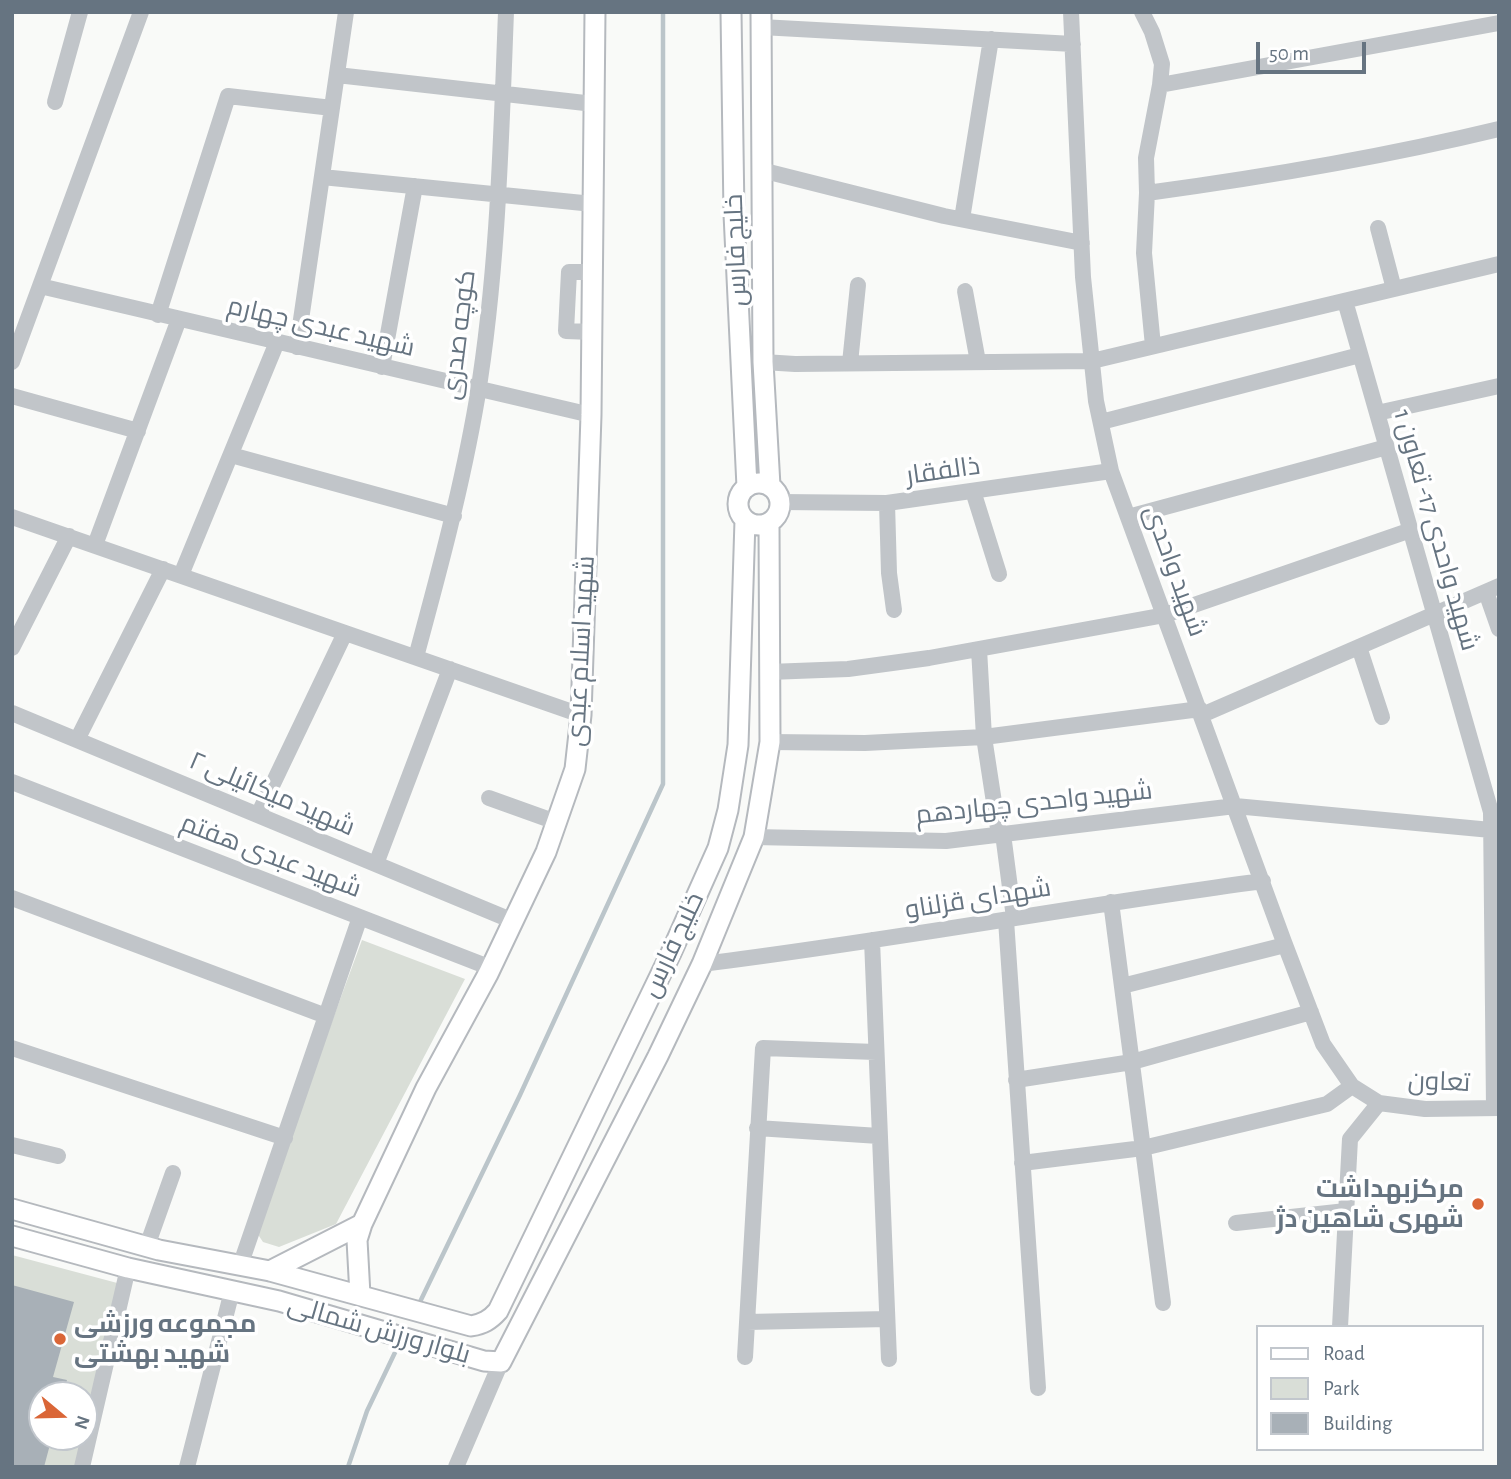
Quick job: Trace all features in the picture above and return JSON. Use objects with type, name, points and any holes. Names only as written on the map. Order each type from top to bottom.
[{"type":"main road","name":"شهید اسلام عبدی","points":[[362,1296],[356,1247],[362,1224],[426,1088],[491,968],[546,852],[575,769],[581,715],[591,415],[595,12]]},
{"type":"main road","name":"خلیج فارس","points":[[730,12],[734,214],[747,487]]},
{"type":"main road","name":"خلیج فارس","points":[[761,19],[763,362],[775,494]]},
{"type":"main road","points":[[759,483],[775,494],[778,514],[769,523],[757,525],[745,520],[741,515],[739,497],[747,487],[759,483]]},
{"type":"main road","name":"خلیج فارس","points":[[471,1326],[481,1324],[498,1311],[671,953],[718,848],[728,810],[738,744],[745,520]]},
{"type":"main road","points":[[501,1362],[658,1056],[702,964],[754,837],[769,741],[769,523]]},
{"type":"main road","name":"بلوار ورزش شمالی","points":[[12,1209],[141,1245],[270,1271],[471,1326]]},
{"type":"main road","points":[[270,1271],[362,1224]]},
{"type":"main road","name":"بلوار ورزش شمالی","points":[[12,1236],[128,1268],[363,1324],[491,1363],[501,1362]]},
{"type":"main road","points":[[128,1268],[141,1245]]},
{"type":"main road","points":[[514,1277],[539,1288]]},
{"type":"street","points":[[55,102],[79,12]]},
{"type":"street","points":[[12,362],[141,12]]},
{"type":"street","points":[[297,347],[346,12]]},
{"type":"street","name":"کوچه صدری","points":[[416,657],[454,516],[478,389],[491,296],[506,12]]},
{"type":"street","name":"شهید واحدی","points":[[1071,12],[1082,243],[1092,361],[1111,471],[1323,1044],[1352,1086],[1379,1103]]},
{"type":"street","points":[[1142,12],[1152,32],[1161,64],[1160,85],[1146,158],[1144,253],[1153,346]]},
{"type":"street","points":[[761,19],[1073,44]]},
{"type":"street","points":[[1160,85],[1499,23]]},
{"type":"street","points":[[961,219],[991,39]]},
{"type":"street","points":[[337,75],[594,104]]},
{"type":"street","points":[[158,315],[228,96],[332,108]]},
{"type":"street","points":[[1147,193],[1243,180],[1441,143],[1499,129]]},
{"type":"street","points":[[761,170],[961,219],[1082,243]]},
{"type":"street","points":[[322,177],[593,204]]},
{"type":"street","points":[[383,367],[415,186]]},
{"type":"street","points":[[1378,228],[1394,289]]},
{"type":"street","points":[[763,362],[1092,361],[1499,264]]},
{"type":"street","points":[[850,363],[858,285]]},
{"type":"street","name":"شهید عبدی چهارم","points":[[40,286],[591,415]]},
{"type":"street","points":[[965,291],[978,362]]},
{"type":"street","name":"شهید واحدی 17- تعاون 1","points":[[1345,301],[1491,812],[1496,1108]]},
{"type":"street","points":[[95,545],[179,320]]},
{"type":"street","points":[[181,575],[277,342]]},
{"type":"street","points":[[1101,422],[1360,355]]},
{"type":"street","points":[[1377,413],[1499,386]]},
{"type":"street","points":[[12,396],[138,431]]},
{"type":"street","points":[[1128,517],[1387,447]]},
{"type":"street","points":[[231,455],[454,516]]},
{"type":"street","name":"ذالفقار","points":[[775,494],[887,503],[1111,471]]},
{"type":"street","points":[[973,491],[999,575]]},
{"type":"street","points":[[887,503],[888,573],[894,610]]},
{"type":"street","points":[[12,517],[581,715]]},
{"type":"street","points":[[769,671],[848,669],[979,649],[1165,615],[1411,530]]},
{"type":"street","points":[[12,648],[69,537]]},
{"type":"street","points":[[77,740],[163,569]]},
{"type":"street","points":[[769,741],[865,743],[984,737],[1201,712],[1493,589],[1499,629]]},
{"type":"street","points":[[258,815],[345,633]]},
{"type":"street","points":[[1359,647],[1382,717]]},
{"type":"street","points":[[979,649],[984,737],[1001,835],[1010,919],[1016,1080],[1038,1388]]},
{"type":"street","points":[[376,864],[450,669]]},
{"type":"street","name":"شهید میکائیلی ۲","points":[[12,713],[513,921]]},
{"type":"street","name":"شهید عبدی هفتم","points":[[12,782],[491,968]]},
{"type":"street","points":[[489,798],[556,822]]},
{"type":"street","name":"شهید واحدی چهاردهم","points":[[754,837],[946,841],[1235,806],[1490,830]]},
{"type":"street","name":"شهدای قزلناو","points":[[702,964],[1263,881]]},
{"type":"street","points":[[12,898],[326,1016]]},
{"type":"street","points":[[1111,902],[1163,1303]]},
{"type":"street","points":[[240,1266],[360,917]]},
{"type":"street","points":[[872,940],[889,1359]]},
{"type":"street","points":[[1122,986],[1285,945]]},
{"type":"street","points":[[1016,1080],[1132,1062],[1311,1012]]},
{"type":"street","points":[[12,1048],[285,1138]]},
{"type":"street","points":[[746,1357],[757,1128],[764,1048],[876,1052]]},
{"type":"street","points":[[1022,1163],[1143,1148],[1326,1104],[1352,1086]]},
{"type":"street","points":[[1340,1325],[1350,1139],[1379,1103]]},
{"type":"street","name":"تعاون","points":[[1379,1103],[1425,1109],[1496,1108]]},
{"type":"street","points":[[757,1128],[879,1136]]},
{"type":"street","points":[[12,1145],[58,1156]]},
{"type":"street","points":[[141,1245],[173,1173]]},
{"type":"street","points":[[1237,1223],[1346,1211]]},
{"type":"street","points":[[82,1467],[128,1268]]},
{"type":"street","points":[[187,1467],[232,1291]]},
{"type":"street","points":[[747,1322],[887,1319]]},
{"type":"street","points":[[456,1467],[501,1362]]},
{"type":"green space","points":[[362,940],[465,979],[336,1224],[279,1247],[263,1242],[255,1230]]},
{"type":"green space","name":"مجموعه ورزشی شهید بهشتی","points":[[12,1255],[121,1284],[97,1381],[28,1381],[28,1451],[80,1451],[76,1467],[12,1467]]},
{"type":"building","points":[[12,1285],[74,1302],[53,1377],[67,1381],[28,1381],[28,1451],[48,1451],[44,1467],[12,1467]]},
{"type":"waterway","points":[[418,1306],[520,1095],[663,784],[663,12]]},
{"type":"waterway","points":[[348,1467],[367,1411],[400,1342]]},
{"type":"place","name":"مرکزبهداشت شهری شاهین دژ","points":[[1478,1204]]},
{"type":"place","name":"مجموعه ورزشی شهید بهشتی","points":[[60,1339]]}]
